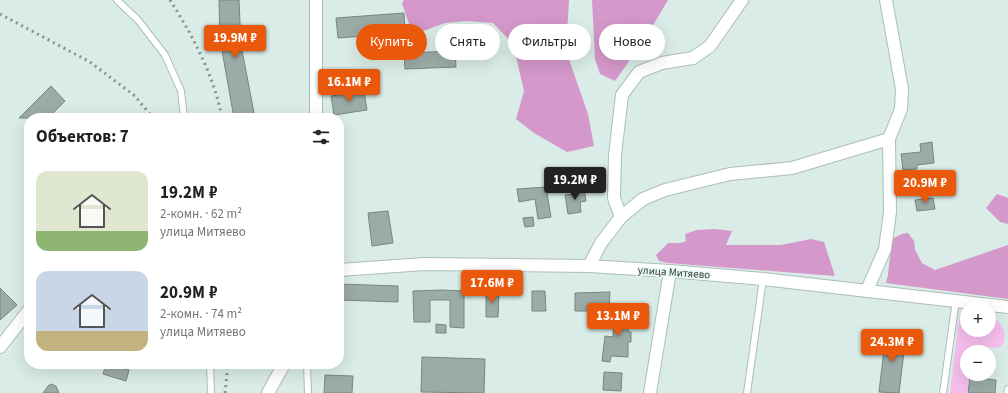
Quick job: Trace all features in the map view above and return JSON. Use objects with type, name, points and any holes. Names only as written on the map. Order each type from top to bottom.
[{"type":"street","points":[[316,0],[316,113]]},
{"type":"street","points":[[621,217],[614,198],[614,155],[622,95],[639,72],[662,63],[693,58],[710,46],[742,0]]},
{"type":"street","points":[[867,290],[885,249],[890,212],[889,140],[901,109],[902,89],[886,0]]},
{"type":"street","points":[[589,266],[600,243],[621,217],[643,199],[665,190],[730,174],[792,168],[889,140]]},
{"type":"street","name":"улица Митяево","points":[[344,270],[425,264],[589,266],[763,279],[1008,307]]},
{"type":"street","points":[[650,393],[670,271]]},
{"type":"street","points":[[0,347],[24,316]]},
{"type":"street","points":[[268,393],[281,369]]},
{"type":"lane","points":[[117,0],[138,20],[165,55],[182,91],[184,113]]},
{"type":"lane","points":[[747,393],[763,279]]},
{"type":"lane","points":[[943,393],[956,300]]},
{"type":"lane","points":[[210,369],[211,393]]},
{"type":"lane","points":[[307,369],[308,393]]},
{"type":"lane","points":[[1007,393],[1008,389]]},
{"type":"shaded area","points":[[404,0],[569,0],[568,24],[508,24],[508,39],[500,30],[500,24],[466,21],[435,24],[435,27],[427,30],[427,24],[409,24],[402,3]]},
{"type":"shaded area","points":[[592,0],[668,0],[654,24],[599,24],[599,60],[630,60],[615,81],[600,74],[595,59]]},
{"type":"shaded area","points":[[517,60],[569,60],[588,114],[594,146],[567,152],[534,133],[516,119],[524,91]]},
{"type":"shaded area","points":[[997,194],[1008,198],[1008,224],[1000,222],[986,208]]},
{"type":"shaded area","points":[[715,229],[732,231],[726,245],[781,245],[811,239],[824,242],[835,276],[668,263],[659,261],[656,255],[668,243],[681,243],[686,241],[685,234],[697,230]]},
{"type":"shaded area","points":[[908,233],[914,241],[915,250],[922,263],[935,270],[1008,245],[1008,299],[886,283],[892,239]]},
{"type":"shaded area","points":[[960,318],[960,337],[996,337],[996,320],[1002,326],[1005,338],[1004,343],[998,348],[996,348],[996,345],[960,345],[960,381],[969,381],[967,393],[950,393]]},
{"type":"building","points":[[219,0],[239,0],[241,45],[254,113],[233,113],[220,45]]},
{"type":"building","points":[[404,13],[405,24],[356,24],[356,37],[338,38],[336,18]]},
{"type":"building","points":[[427,52],[435,52],[435,60],[456,60],[456,67],[405,69],[404,60],[427,60]]},
{"type":"building","points":[[51,86],[65,101],[53,113],[24,113]]},
{"type":"building","points":[[364,91],[367,110],[344,113],[334,113],[331,96]]},
{"type":"building","points":[[24,113],[24,118],[19,118]]},
{"type":"building","points":[[932,142],[934,163],[917,165],[917,169],[903,170],[901,154],[921,152],[920,144]]},
{"type":"building","points":[[546,187],[551,217],[538,219],[535,199],[519,202],[517,189]]},
{"type":"building","points":[[584,189],[586,201],[580,202],[581,212],[568,214],[565,195],[574,194],[573,190]]},
{"type":"building","points":[[933,198],[935,209],[917,211],[915,200]]},
{"type":"building","points":[[388,211],[393,243],[372,246],[368,213]]},
{"type":"building","points":[[533,217],[534,226],[525,227],[523,218]]},
{"type":"building","points":[[344,284],[398,286],[398,302],[344,300]]},
{"type":"building","points":[[0,288],[17,305],[0,320]]},
{"type":"building","points":[[413,291],[464,291],[464,328],[450,327],[450,300],[430,300],[430,322],[414,322]]},
{"type":"building","points":[[486,291],[499,291],[498,317],[486,317]]},
{"type":"building","points":[[532,291],[545,291],[546,311],[532,311]]},
{"type":"building","points":[[610,292],[609,309],[592,308],[592,311],[575,311],[575,293]]},
{"type":"building","points":[[614,310],[629,311],[628,332],[631,332],[631,342],[628,342],[628,357],[611,356],[610,362],[602,361],[605,336],[613,337]]},
{"type":"building","points":[[436,324],[446,325],[446,333],[436,333]]},
{"type":"building","points":[[886,333],[906,335],[899,393],[879,392]]},
{"type":"building","points":[[422,357],[485,359],[484,393],[421,392]]},
{"type":"building","points":[[104,369],[129,370],[126,381],[103,374]]},
{"type":"building","points":[[604,372],[622,373],[621,391],[603,390]]},
{"type":"building","points":[[325,375],[353,376],[352,393],[324,393]]},
{"type":"building","points":[[970,381],[996,381],[995,393],[968,393]]},
{"type":"building","points":[[51,384],[56,386],[59,393],[43,393],[48,386]]},
{"type":"railway","points":[[170,0],[202,57],[214,87],[221,113]]},
{"type":"railway","points":[[0,14],[90,62],[135,96],[149,113]]},
{"type":"railway","points":[[225,393],[227,369]]}]
